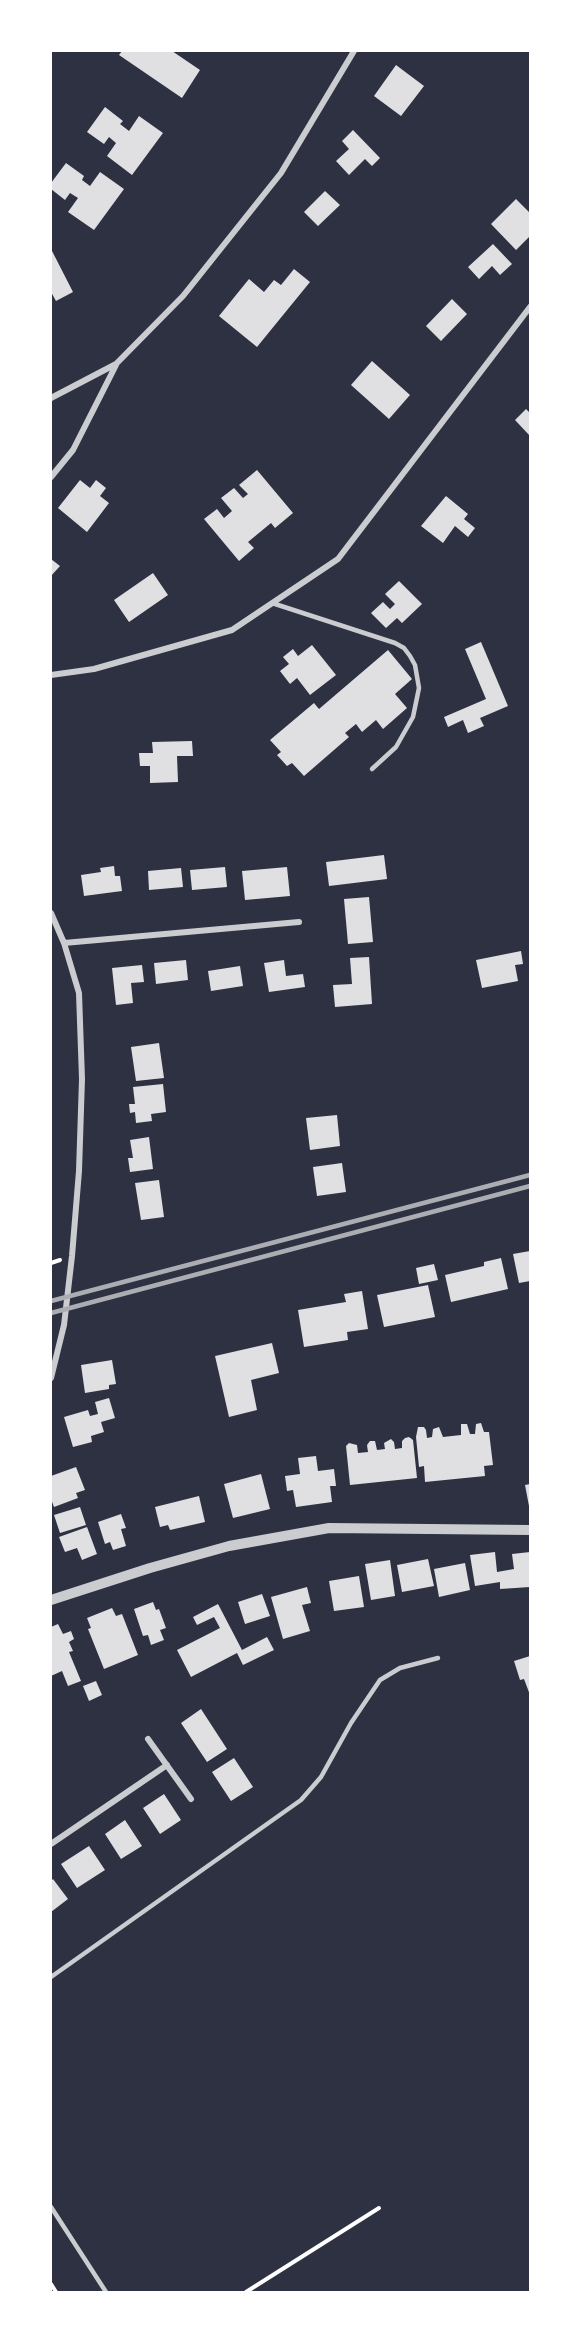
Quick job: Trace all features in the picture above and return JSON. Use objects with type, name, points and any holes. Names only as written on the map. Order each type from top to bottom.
[{"type":"street","points":[[51,398],[116,364],[183,296],[281,173],[354,51]]},
{"type":"street","points":[[51,675],[94,669],[232,630],[338,558],[530,308]]},
{"type":"street","points":[[51,477],[73,450],[116,364]]},
{"type":"street","points":[[51,913],[64,943],[79,993],[82,1079],[79,1171],[72,1256],[64,1325],[51,1378]]},
{"type":"street","points":[[64,943],[299,922]]},
{"type":"street","points":[[51,1600],[150,1568],[229,1546],[329,1528],[530,1530]]},
{"type":"street","points":[[148,1739],[191,1800]]},
{"type":"street","points":[[51,1844],[167,1766]]},
{"type":"lane","points":[[272,603],[395,643],[404,648],[410,656],[415,665],[418,688],[412,717],[396,747],[372,769]]},
{"type":"lane","points":[[51,1977],[301,1800],[321,1777],[351,1723],[380,1680],[400,1668],[438,1658]]},
{"type":"lane","points":[[51,2207],[105,2292]]},
{"type":"path","points":[[246,2292],[379,2208]]},
{"type":"path","points":[[51,2284],[56,2292]]},
{"type":"building","points":[[122,51],[172,51],[200,70],[182,98],[119,55]]},
{"type":"building","points":[[396,65],[424,86],[401,116],[374,96]]},
{"type":"building","points":[[105,107],[123,121],[120,124],[129,131],[139,116],[163,133],[132,175],[107,156],[116,143],[109,137],[104,144],[87,132]]},
{"type":"building","points":[[353,130],[380,158],[372,166],[365,159],[349,175],[336,161],[349,149],[342,141]]},
{"type":"building","points":[[66,163],[84,176],[82,180],[90,186],[100,172],[124,189],[94,230],[68,212],[78,198],[70,193],[65,200],[51,189],[51,183]]},
{"type":"building","points":[[325,191],[340,205],[318,226],[304,212]]},
{"type":"building","points":[[516,199],[530,213],[530,236],[516,250],[491,224]]},
{"type":"building","points":[[493,244],[512,264],[500,275],[492,266],[479,279],[468,267]]},
{"type":"building","points":[[51,249],[73,292],[56,301],[51,292]]},
{"type":"building","points":[[294,269],[310,282],[257,347],[219,316],[249,279],[264,292],[274,280],[281,285]]},
{"type":"building","points":[[452,299],[467,314],[441,341],[426,326]]},
{"type":"building","points":[[372,361],[410,395],[389,419],[351,385]]},
{"type":"building","points":[[526,409],[530,413],[530,436],[515,420]]},
{"type":"building","points":[[257,470],[293,513],[275,528],[271,523],[248,542],[254,548],[239,561],[204,519],[217,509],[224,518],[232,511],[221,498],[234,488],[243,498],[248,494],[239,485]]},
{"type":"building","points":[[80,480],[90,488],[96,480],[106,488],[100,496],[109,503],[87,532],[58,508]]},
{"type":"building","points":[[446,496],[468,514],[464,519],[475,528],[468,537],[455,526],[443,543],[421,526]]},
{"type":"building","points":[[51,559],[60,566],[51,576]]},
{"type":"building","points":[[153,573],[168,595],[129,622],[114,600]]},
{"type":"building","points":[[399,581],[422,604],[402,623],[397,618],[386,628],[371,613],[383,602],[390,609],[395,604],[385,594]]},
{"type":"building","points":[[481,642],[508,706],[480,718],[484,726],[468,733],[463,720],[448,727],[444,717],[486,699],[465,649]]},
{"type":"building","points":[[312,645],[336,675],[310,695],[297,678],[290,684],[280,671],[289,664],[283,657],[293,649],[298,656]]},
{"type":"building","points":[[388,650],[412,679],[395,694],[407,708],[383,729],[376,720],[362,732],[356,724],[345,733],[349,737],[304,776],[292,763],[287,766],[277,755],[281,752],[270,740],[314,703],[319,709]]},
{"type":"building","points":[[192,741],[193,756],[177,756],[178,782],[150,783],[150,766],[140,766],[139,753],[153,753],[152,742]]},
{"type":"building","points":[[384,855],[387,879],[329,886],[326,862]]},
{"type":"building","points":[[114,866],[115,876],[120,876],[122,891],[84,896],[81,875],[101,872],[100,868]]},
{"type":"building","points":[[225,867],[227,887],[192,890],[190,870]]},
{"type":"building","points":[[287,867],[290,896],[245,900],[242,871]]},
{"type":"building","points":[[181,868],[183,887],[149,890],[148,871]]},
{"type":"building","points":[[369,897],[373,942],[348,944],[344,899]]},
{"type":"building","points":[[521,951],[523,964],[515,965],[518,981],[482,988],[476,960]]},
{"type":"building","points":[[369,957],[372,1004],[335,1007],[333,985],[352,984],[350,958]]},
{"type":"building","points":[[186,960],[188,980],[156,984],[154,963]]},
{"type":"building","points":[[284,960],[286,976],[303,974],[305,987],[269,992],[264,963]]},
{"type":"building","points":[[142,965],[144,982],[131,983],[133,1003],[116,1005],[112,968]]},
{"type":"building","points":[[240,966],[243,986],[211,991],[208,971]]},
{"type":"building","points":[[159,1043],[164,1078],[136,1081],[131,1047]]},
{"type":"building","points":[[163,1084],[166,1112],[151,1114],[152,1121],[136,1123],[135,1112],[130,1113],[129,1104],[135,1104],[133,1087]]},
{"type":"building","points":[[337,1115],[340,1146],[310,1150],[306,1118]]},
{"type":"building","points":[[149,1137],[153,1169],[130,1172],[128,1158],[133,1158],[130,1140]]},
{"type":"building","points":[[342,1163],[346,1192],[317,1196],[313,1167]]},
{"type":"building","points":[[159,1180],[164,1217],[141,1220],[135,1183]]},
{"type":"building","points":[[530,1251],[530,1281],[519,1283],[513,1254]]},
{"type":"building","points":[[501,1258],[508,1289],[451,1302],[445,1275],[484,1266],[484,1262]]},
{"type":"building","points":[[434,1264],[438,1280],[419,1284],[416,1268]]},
{"type":"building","points":[[428,1285],[435,1317],[384,1327],[377,1295]]},
{"type":"building","points":[[362,1291],[368,1329],[347,1332],[348,1340],[304,1347],[298,1310],[346,1302],[344,1294]]},
{"type":"building","points":[[272,1343],[279,1373],[251,1380],[257,1410],[229,1417],[215,1356]]},
{"type":"building","points":[[112,1360],[116,1384],[109,1385],[109,1389],[85,1393],[81,1365]]},
{"type":"building","points":[[109,1398],[115,1418],[101,1422],[104,1432],[91,1436],[92,1442],[73,1447],[64,1417],[88,1410],[90,1416],[98,1414],[95,1402]]},
{"type":"building","points":[[481,1423],[484,1432],[489,1432],[493,1465],[484,1466],[485,1476],[425,1482],[424,1466],[419,1467],[416,1437],[418,1427],[424,1427],[427,1438],[432,1437],[433,1429],[439,1427],[443,1437],[461,1435],[461,1424],[467,1424],[470,1434],[475,1434],[476,1424]]},
{"type":"building","points":[[409,1437],[413,1440],[417,1478],[350,1485],[346,1446],[349,1443],[357,1445],[358,1453],[368,1452],[367,1445],[370,1441],[375,1441],[377,1450],[385,1449],[384,1443],[391,1439],[395,1449],[402,1448],[402,1441]]},
{"type":"building","points":[[316,1456],[318,1471],[334,1469],[336,1486],[330,1486],[332,1502],[296,1507],[293,1490],[287,1491],[285,1476],[300,1474],[298,1458]]},
{"type":"building","points":[[76,1467],[85,1490],[76,1493],[78,1498],[54,1507],[51,1499],[51,1476]]},
{"type":"building","points":[[261,1474],[270,1509],[233,1518],[224,1484]]},
{"type":"building","points":[[530,1484],[530,1505],[529,1506],[525,1485]]},
{"type":"building","points":[[199,1496],[205,1522],[170,1530],[168,1525],[160,1527],[155,1507]]},
{"type":"building","points":[[80,1507],[86,1525],[60,1533],[54,1515]]},
{"type":"building","points":[[121,1514],[126,1528],[121,1529],[126,1546],[113,1550],[110,1542],[105,1544],[98,1522]]},
{"type":"building","points":[[87,1527],[97,1554],[82,1560],[77,1548],[65,1552],[59,1537]]},
{"type":"building","points":[[495,1552],[497,1572],[514,1569],[512,1554],[530,1552],[530,1587],[500,1589],[500,1582],[475,1586],[470,1555]]},
{"type":"building","points":[[428,1559],[434,1586],[402,1592],[397,1565]]},
{"type":"building","points":[[390,1560],[395,1596],[371,1600],[365,1564]]},
{"type":"building","points":[[465,1563],[470,1590],[439,1597],[434,1569]]},
{"type":"building","points":[[359,1576],[364,1607],[334,1611],[329,1581]]},
{"type":"building","points":[[307,1587],[311,1603],[302,1605],[310,1631],[283,1639],[271,1597]]},
{"type":"building","points":[[262,1594],[270,1616],[245,1624],[238,1602]]},
{"type":"building","points":[[153,1602],[156,1610],[159,1609],[166,1628],[160,1630],[164,1640],[151,1645],[148,1635],[143,1636],[134,1609]]},
{"type":"building","points":[[218,1604],[242,1650],[267,1637],[274,1650],[243,1665],[237,1653],[191,1677],[177,1650],[220,1628],[214,1617],[197,1625],[193,1617]]},
{"type":"building","points":[[112,1608],[116,1616],[122,1614],[138,1655],[104,1669],[88,1629],[91,1628],[87,1618]]},
{"type":"building","points":[[58,1624],[63,1634],[71,1631],[74,1639],[69,1642],[73,1651],[69,1652],[81,1681],[68,1686],[62,1671],[51,1676],[51,1627]]},
{"type":"building","points":[[530,1656],[530,1695],[524,1679],[520,1680],[514,1661]]},
{"type":"building","points":[[96,1681],[102,1695],[89,1701],[83,1686]]},
{"type":"building","points":[[201,1709],[227,1749],[207,1762],[181,1723]]},
{"type":"building","points":[[234,1758],[253,1787],[231,1801],[212,1772]]},
{"type":"building","points":[[164,1794],[181,1820],[160,1834],[143,1808]]},
{"type":"building","points":[[125,1820],[142,1846],[121,1859],[105,1834]]},
{"type":"building","points":[[89,1846],[105,1870],[77,1888],[61,1864]]},
{"type":"building","points":[[53,1879],[68,1899],[51,1912],[51,1881]]},
{"type":"railway","points":[[51,1301],[530,1175]]},
{"type":"railway","points":[[51,1313],[530,1186]]}]
